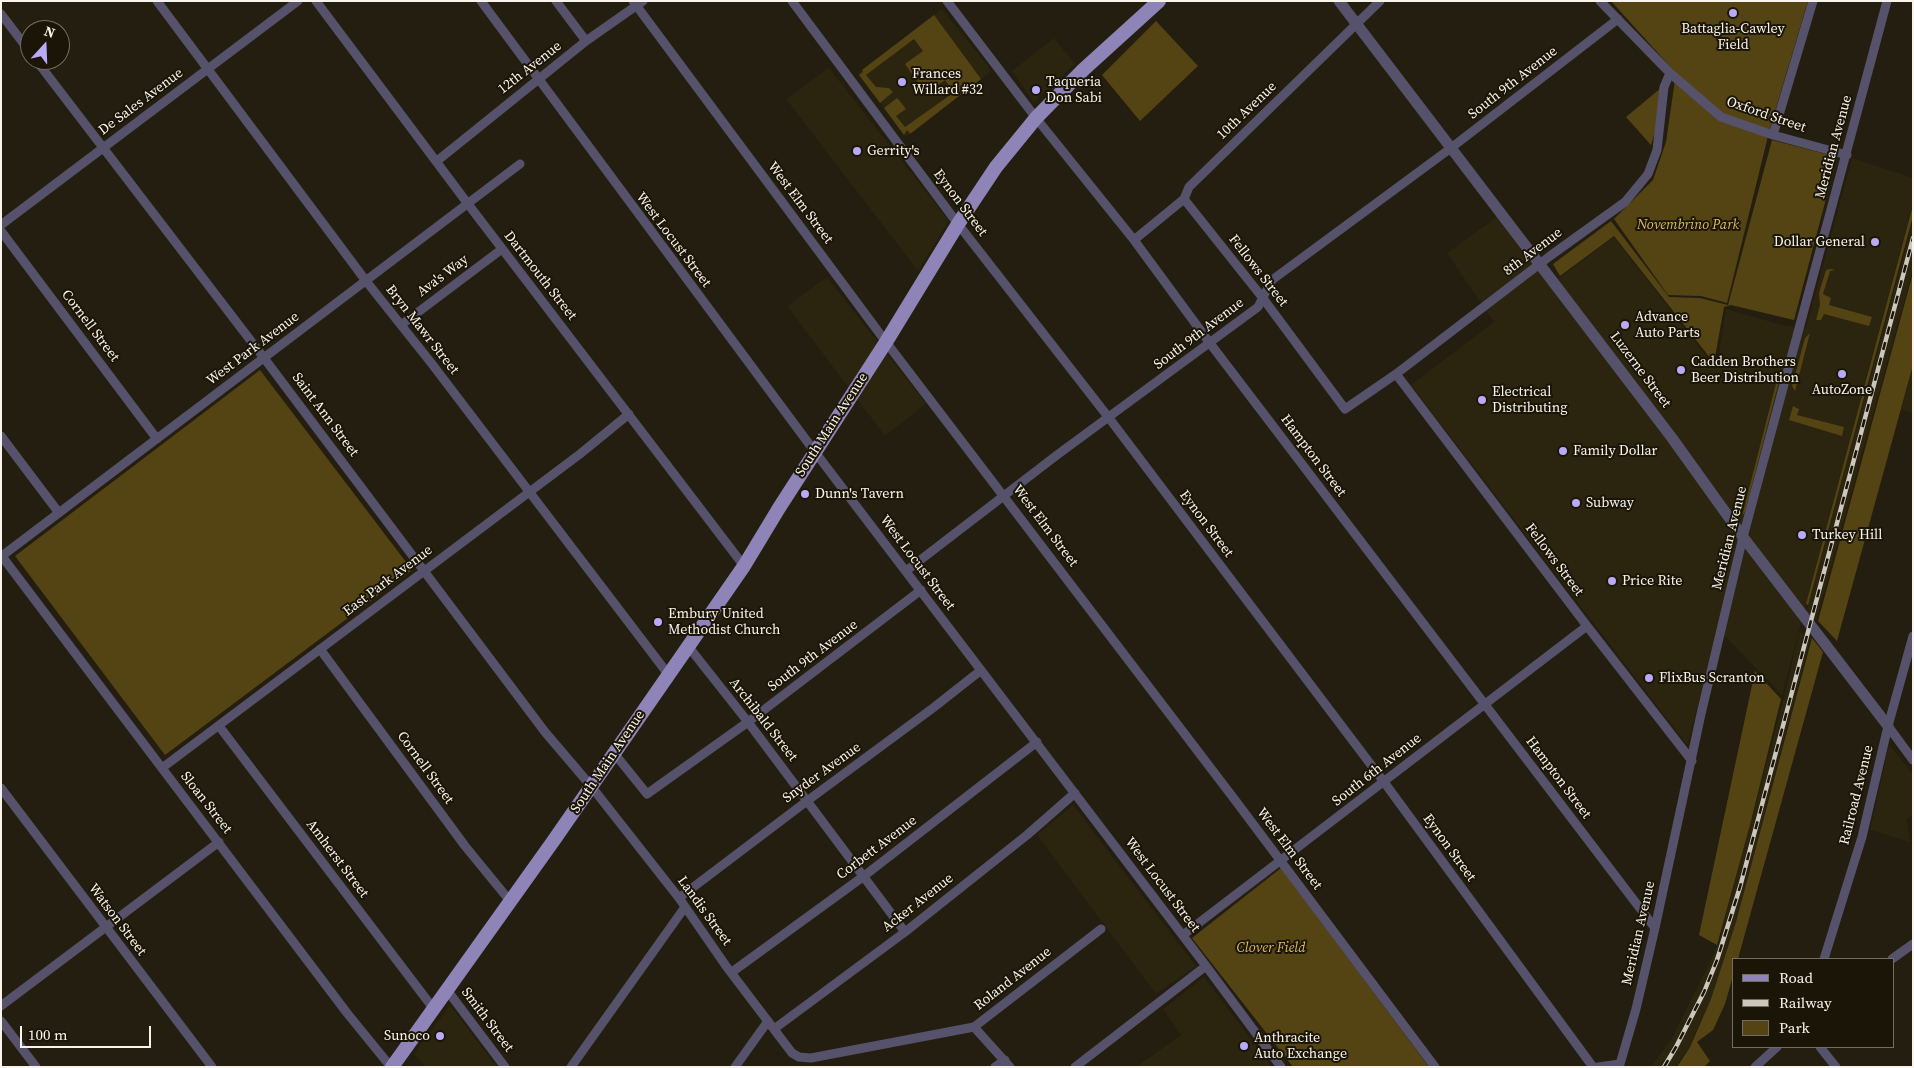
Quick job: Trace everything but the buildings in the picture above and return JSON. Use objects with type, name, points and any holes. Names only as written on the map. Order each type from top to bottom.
[{"type":"main road","name":"South Main Avenue","points":[[392,1067],[744,566],[996,166],[1036,118],[1083,70],[1159,1]]},
{"type":"street","name":"Bryn Mawr Street","points":[[158,1],[366,281],[530,491],[668,674]]},
{"type":"street","name":"De Sales Avenue","points":[[1,225],[298,1]]},
{"type":"street","name":"Dartmouth Street","points":[[316,1],[744,566]]},
{"type":"street","name":"West Locust Street","points":[[481,1],[537,80],[815,452],[1183,935],[1279,1066]]},
{"type":"street","points":[[556,1],[586,41]]},
{"type":"street","name":"Eynon Street","points":[[792,1],[958,224],[1109,418],[1384,782],[1593,1067]]},
{"type":"street","name":"Hampton Street","points":[[947,1],[1036,118],[1134,240],[1209,342],[1655,928]]},
{"type":"street","name":"Luzerne Street","points":[[1339,1],[1676,443],[1743,537],[1912,757]]},
{"type":"street","name":"10th Avenue","points":[[1134,240],[1184,199],[1189,187],[1380,1]]},
{"type":"street","name":"Oxford Street","points":[[1600,1],[1670,73],[1721,118],[1773,135],[1847,155]]},
{"type":"street","points":[[1773,135],[1813,1]]},
{"type":"street","name":"Meridian Avenue","points":[[1598,1067],[1621,1065],[1655,928],[1701,714],[1743,537],[1887,1]]},
{"type":"street","name":"12th Avenue","points":[[437,161],[586,41],[638,3]]},
{"type":"street","name":"West Elm Street","points":[[638,3],[886,342],[1281,861],[1435,1067]]},
{"type":"street","points":[[1,14],[20,39]]},
{"type":"street","name":"South 9th Avenue","points":[[906,571],[1258,307],[1272,280],[1451,148],[1618,19]]},
{"type":"street","name":"Saint Ann Street","points":[[44,70],[264,358],[545,732],[591,786]]},
{"type":"street","name":"8th Avenue","points":[[1345,409],[1396,374],[1540,264],[1626,202],[1648,174],[1657,150],[1664,88],[1670,73]]},
{"type":"street","name":"West Park Avenue","points":[[2,555],[520,164]]},
{"type":"street","name":"Fellows Street","points":[[1184,199],[1262,297],[1345,409]]},
{"type":"street","name":"Cornell Street","points":[[1,231],[157,439]]},
{"type":"street","name":"Ava's Way","points":[[401,325],[502,249]]},
{"type":"street","name":"Fellows Street","points":[[1396,374],[1692,761]]},
{"type":"street","name":"East Park Avenue","points":[[162,768],[580,454],[629,414]]},
{"type":"street","points":[[1,436],[59,513]]},
{"type":"street","name":"Sloan Street","points":[[2,555],[347,1013],[392,1067]]},
{"type":"street","name":"South 9th Avenue","points":[[614,753],[647,794],[748,722],[921,590]]},
{"type":"street","name":"South 6th Avenue","points":[[1183,935],[1485,706],[1587,626]]},
{"type":"street","name":"Railroad Avenue","points":[[1824,958],[1862,837],[1888,726],[1913,636]]},
{"type":"street","name":"Archibald Street","points":[[688,646],[748,722],[905,932]]},
{"type":"street","name":"Cornell Street","points":[[320,649],[465,846],[510,901]]},
{"type":"street","name":"Snyder Avenue","points":[[679,898],[980,671]]},
{"type":"street","name":"Amherst Street","points":[[219,726],[433,1008]]},
{"type":"street","name":"Corbett Avenue","points":[[732,972],[864,876],[1036,742]]},
{"type":"street","name":"Landis Street","points":[[591,786],[679,898],[792,1053]]},
{"type":"street","name":"Watson Street","points":[[1,788],[212,1067]]},
{"type":"street","name":"Acker Avenue","points":[[735,1067],[771,1025],[905,932],[1075,794]]},
{"type":"street","points":[[1,1006],[219,842]]},
{"type":"street","points":[[571,1067],[685,907]]},
{"type":"street","name":"Roland Avenue","points":[[792,1053],[799,1057],[811,1058],[974,1027],[1102,929]]},
{"type":"street","points":[[1893,958],[1913,944]]},
{"type":"street","points":[[1076,1067],[1206,966]]},
{"type":"street","name":"Smith Street","points":[[447,990],[505,1067]]},
{"type":"street","points":[[1,1021],[36,1067]]},
{"type":"street","points":[[974,1027],[1007,1063],[995,1067]]},
{"type":"street","points":[[1755,1067],[1776,1048]]},
{"type":"street","points":[[1821,1048],[1836,1067]]},
{"type":"shaded area","points":[[942,9],[991,71],[906,137],[858,73]]},
{"type":"shaded area","points":[[1054,38],[1075,64],[1034,102],[1012,71]]},
{"type":"shaded area","points":[[829,68],[949,221],[918,271],[786,99]]},
{"type":"shaded area","points":[[1852,158],[1913,178],[1913,202],[1782,695],[1719,630],[1687,745],[1411,385],[1494,322],[1447,253],[1497,217],[1550,285],[1614,237],[1716,369],[1726,309],[1786,326],[1806,328]]},
{"type":"shaded area","points":[[1913,221],[1913,269],[1816,621],[1806,611]]},
{"type":"shaded area","points":[[827,277],[926,404],[885,436],[787,306]]},
{"type":"shaded area","points":[[1913,367],[1913,413],[1901,410]]},
{"type":"shaded area","points":[[1799,632],[1811,637],[1736,922],[1711,999],[1689,1047],[1676,1067],[1651,1067],[1672,1038],[1718,945],[1784,697]]},
{"type":"shaded area","points":[[1889,745],[1913,774],[1913,815],[1907,819],[1910,842],[1870,830]]},
{"type":"shaded area","points":[[1073,805],[1196,966],[1156,994],[1037,835]]},
{"type":"shaded area","name":"Anthracite Auto Exchange","points":[[1204,977],[1272,1067],[1136,1067],[1181,1035],[1163,1009]]},
{"type":"shaded area","points":[[450,1005],[497,1067],[426,1067],[414,1054]]},
{"type":"green space","name":"Novembrino Park","points":[[1611,1],[1808,1],[1770,128],[1727,303],[1701,296],[1668,295],[1614,219],[1653,180],[1666,142],[1676,73]]},
{"type":"green space","points":[[934,15],[981,79],[910,134],[907,130],[904,135],[884,108],[897,98],[906,109],[896,116],[905,127],[953,93],[945,80],[926,94],[905,64],[923,51],[914,39],[866,75],[876,87],[889,88],[893,92],[880,103],[859,75],[863,72],[862,70]]},
{"type":"green space","points":[[1156,21],[1198,66],[1140,121],[1102,75]]},
{"type":"green space","points":[[1661,88],[1655,132],[1651,145],[1626,117]]},
{"type":"green space","points":[[1772,140],[1837,157],[1794,320],[1731,305],[1724,307],[1714,363],[1614,236],[1560,276],[1553,264],[1611,221],[1669,297],[1700,298],[1728,305]]},
{"type":"green space","points":[[1913,205],[1913,216],[1808,605],[1806,604]]},
{"type":"green space","points":[[1826,270],[1835,270],[1830,271],[1823,294],[1831,298],[1829,305],[1872,317],[1869,326],[1824,314],[1821,320],[1816,320],[1820,305],[1819,293]]},
{"type":"green space","points":[[1913,273],[1913,365],[1837,641],[1818,621]]},
{"type":"green space","points":[[1810,333],[1795,391],[1792,386],[1805,338]]},
{"type":"green space","points":[[260,370],[412,570],[165,755],[15,556]]},
{"type":"green space","points":[[1779,372],[1781,374],[1745,512],[1742,516]]},
{"type":"green space","points":[[1793,406],[1799,409],[1797,415],[1844,427],[1842,436],[1789,420]]},
{"type":"green space","points":[[1812,638],[1823,652],[1738,958],[1732,958],[1732,980],[1725,1004],[1713,1030],[1697,1042],[1710,1061],[1704,1067],[1677,1067],[1690,1047],[1711,999],[1736,922]]},
{"type":"green space","points":[[1755,671],[1781,699],[1750,825],[1717,945],[1699,935]]},
{"type":"green space","name":"Clover Field","points":[[1281,868],[1429,1067],[1293,1067],[1192,938]]},
{"type":"railway","points":[[1664,1067],[1704,992],[1717,960],[1740,887],[1913,238]]},
{"type":"place","name":"Battaglia-Cawley Field","points":[[1733,13]]},
{"type":"place","name":"Frances Willard #32","points":[[902,82]]},
{"type":"place","name":"Taqueria Don Sabi","points":[[1036,90]]},
{"type":"place","name":"Gerrity's","points":[[857,151]]},
{"type":"place","name":"Dollar General","points":[[1875,242]]},
{"type":"place","name":"Advance Auto Parts","points":[[1625,325]]},
{"type":"place","name":"Cadden Brothers Beer Distribution","points":[[1681,370]]},
{"type":"place","name":"AutoZone","points":[[1842,374]]},
{"type":"place","name":"Electrical Distributing","points":[[1482,400]]},
{"type":"place","name":"Family Dollar","points":[[1563,451]]},
{"type":"place","name":"Dunn's Tavern","points":[[805,494]]},
{"type":"place","name":"Subway","points":[[1576,503]]},
{"type":"place","name":"Turkey Hill","points":[[1802,535]]},
{"type":"place","name":"Price Rite","points":[[1612,581]]},
{"type":"place","name":"Embury United Methodist Church","points":[[658,622]]},
{"type":"place","name":"FlixBus Scranton","points":[[1649,678]]},
{"type":"place","name":"Sunoco","points":[[440,1036]]},
{"type":"place","name":"Anthracite Auto Exchange","points":[[1244,1046]]}]
